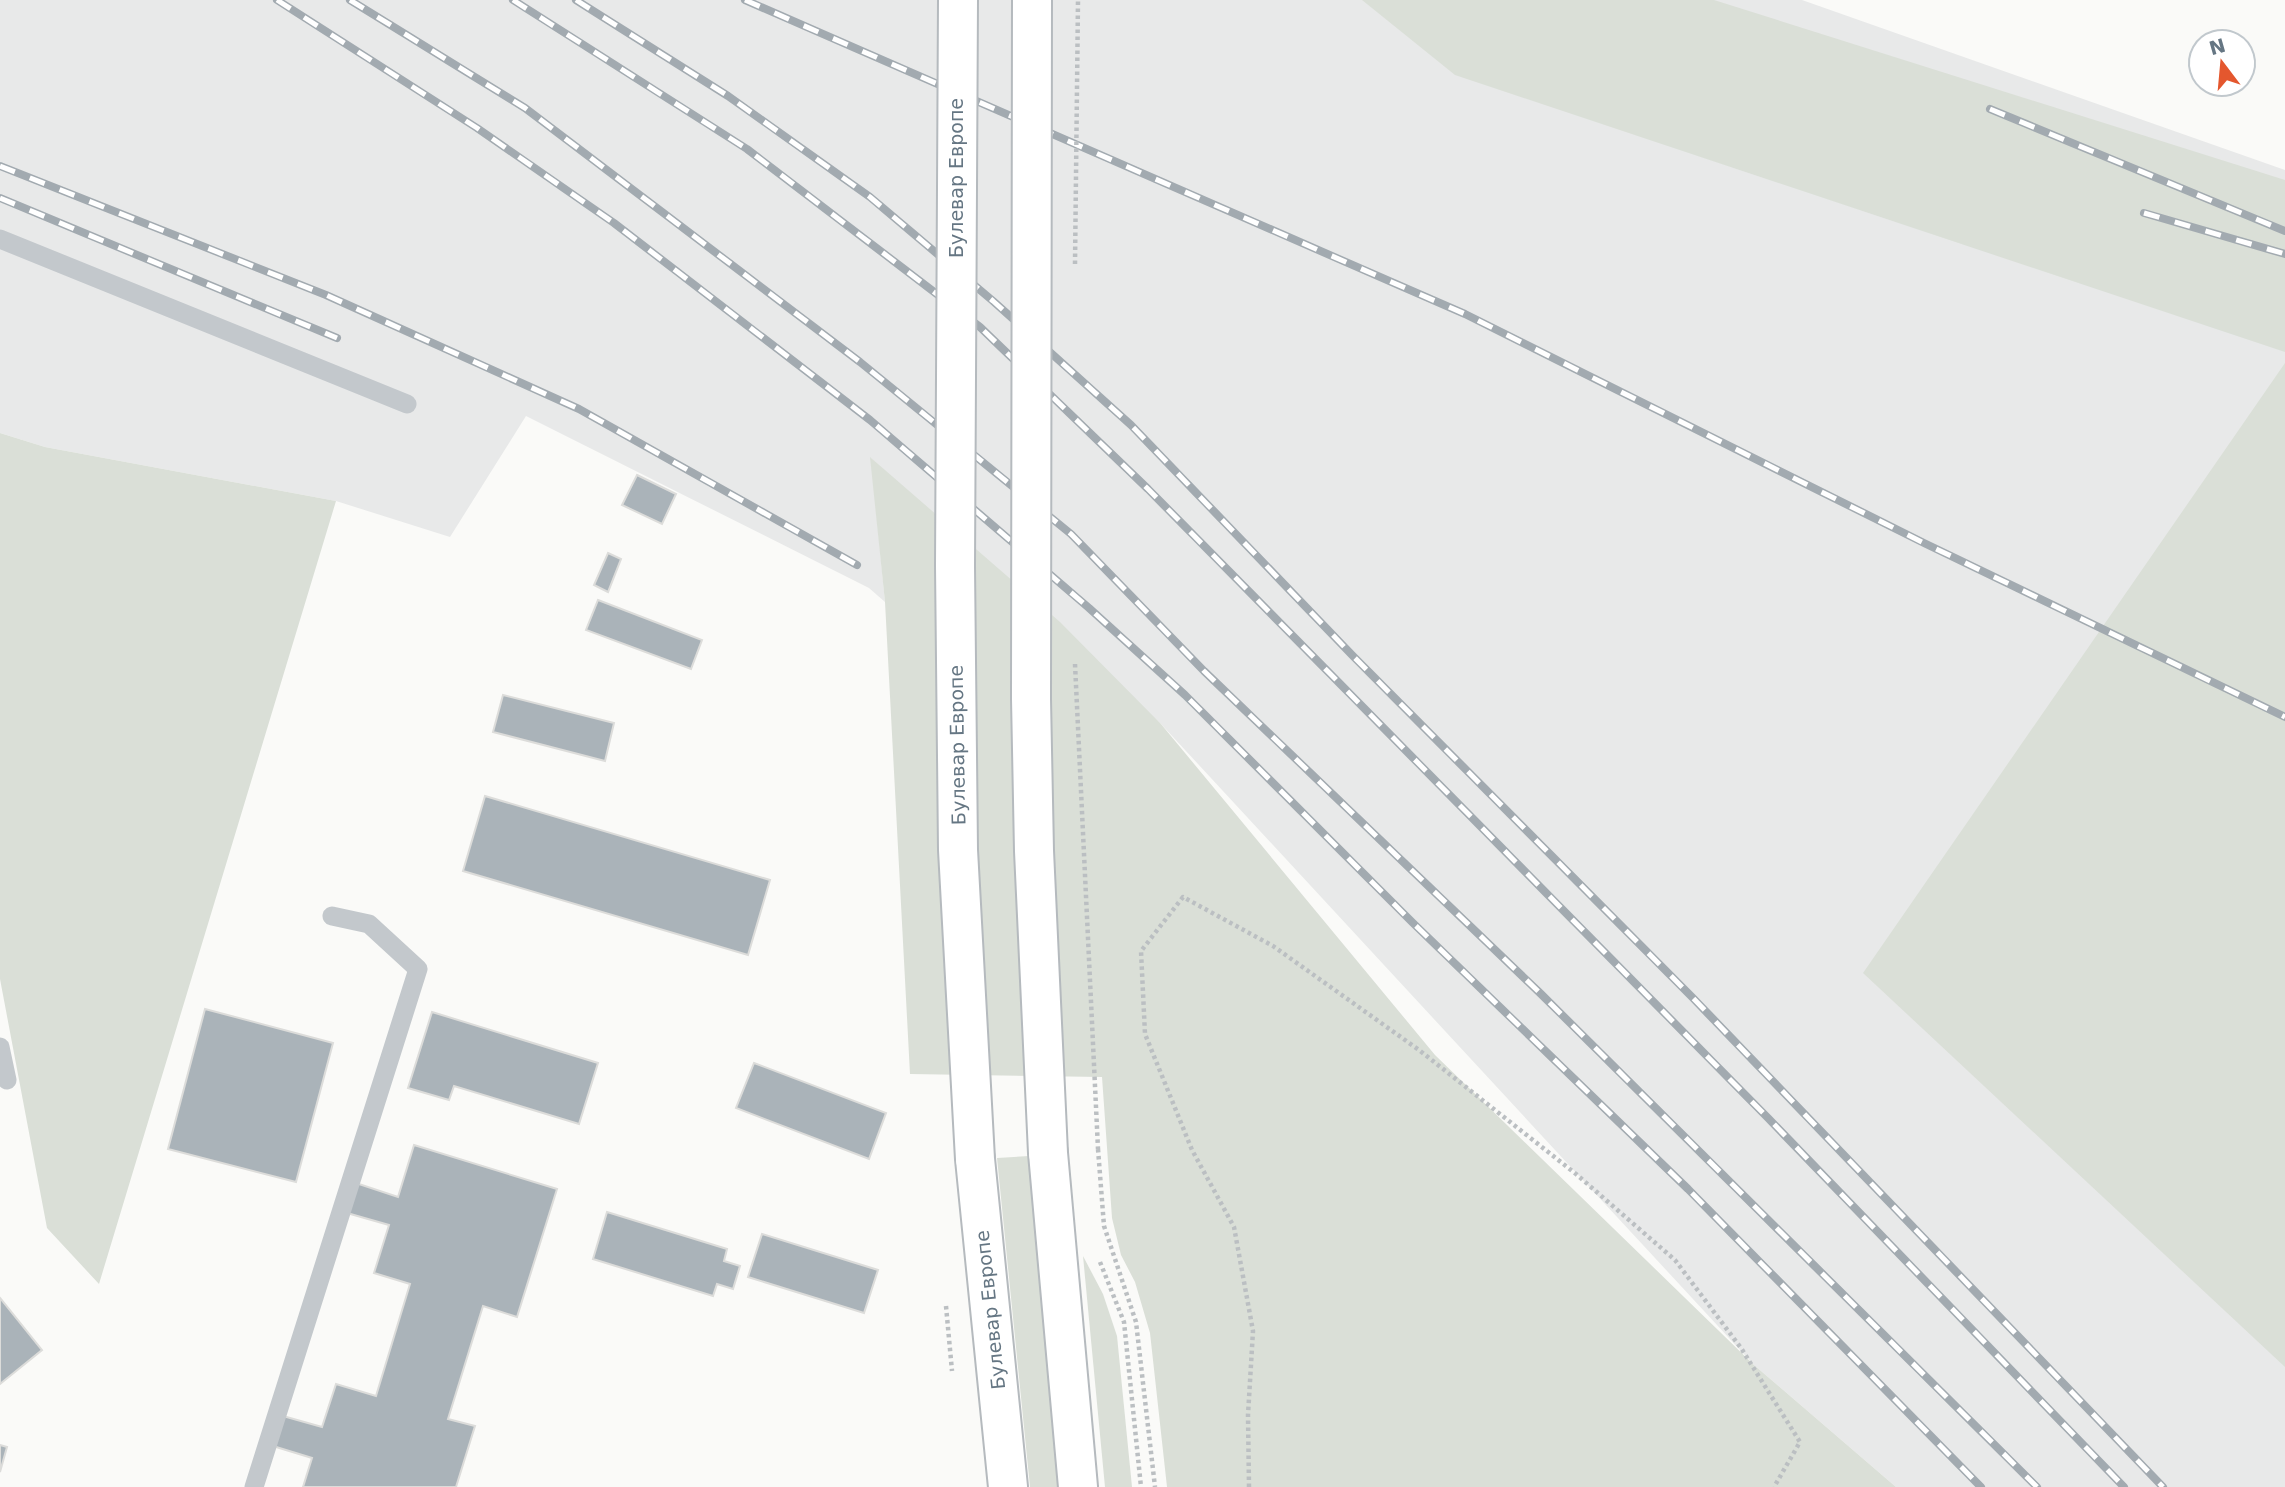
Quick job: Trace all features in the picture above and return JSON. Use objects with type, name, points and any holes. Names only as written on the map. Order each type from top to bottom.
[{"type":"main road","name":"Булевар Европе","points":[[958,0],[955,552],[958,850],[975,1159],[1008,1487]]},
{"type":"main road","points":[[1032,0],[1031,713],[1048,1153],[1078,1487]]},
{"type":"lane","points":[[0,239],[407,404]]},
{"type":"lane","points":[[254,1487],[418,969],[369,924],[332,916]]},
{"type":"lane","points":[[0,1046],[7,1080]]},
{"type":"path","points":[[1075,276],[1079,0]]},
{"type":"path","points":[[1074,650],[1104,1226],[1136,1322],[1155,1487]]},
{"type":"path","points":[[1249,1487],[1248,1415],[1254,1331],[1234,1227],[1192,1150],[1145,1034],[1141,951],[1183,897],[1273,946],[1419,1050],[1576,1174],[1675,1260],[1741,1348],[1800,1442],[1774,1487]]},
{"type":"path","points":[[1095,1249],[1124,1322],[1141,1487]]},
{"type":"shaded area","points":[[0,0],[1802,0],[2285,170],[2285,1487],[1896,1487],[1754,1365],[1161,724],[871,458],[885,602],[869,588],[526,416],[450,537],[336,501],[45,447],[0,433]]},
{"type":"shaded area","points":[[1362,0],[1714,0],[2285,180],[2285,352],[1455,75]]},
{"type":"shaded area","points":[[2285,363],[2285,1367],[1863,973]]},
{"type":"shaded area","points":[[0,433],[45,447],[336,501],[99,1284],[47,1228],[0,979]]},
{"type":"shaded area","points":[[870,457],[1060,622],[1161,724],[1435,1055],[1754,1365],[1896,1487],[1167,1487],[1150,1333],[1135,1282],[1121,1255],[1112,1218],[1102,1077],[910,1074],[885,602]]},
{"type":"shaded area","points":[[1029,1156],[1060,1487],[1030,1487],[997,1158]]},
{"type":"shaded area","points":[[1083,1256],[1103,1294],[1117,1336],[1132,1487],[1105,1487]]},
{"type":"building","points":[[637,475],[676,494],[662,524],[622,505]]},
{"type":"building","points":[[608,553],[621,559],[608,592],[594,585]]},
{"type":"building","points":[[598,600],[702,640],[691,669],[586,630]]},
{"type":"building","points":[[503,695],[614,723],[605,761],[493,732]]},
{"type":"building","points":[[485,796],[770,880],[748,955],[463,871]]},
{"type":"building","points":[[205,1009],[333,1043],[296,1182],[168,1149]]},
{"type":"building","points":[[432,1012],[598,1063],[579,1124],[454,1086],[449,1100],[408,1088]]},
{"type":"building","points":[[754,1063],[886,1113],[869,1159],[736,1108]]},
{"type":"building","points":[[414,1145],[557,1189],[517,1317],[483,1306],[448,1419],[475,1426],[456,1487],[303,1487],[312,1458],[273,1446],[283,1416],[322,1427],[336,1384],[376,1396],[410,1284],[374,1273],[389,1225],[347,1213],[356,1183],[398,1197]]},
{"type":"building","points":[[607,1212],[727,1249],[724,1261],[740,1266],[733,1289],[717,1284],[713,1296],[593,1259]]},
{"type":"building","points":[[762,1234],[878,1270],[864,1313],[748,1277]]},
{"type":"building","points":[[0,1298],[42,1350],[0,1384]]},
{"type":"building","points":[[0,1445],[7,1447],[0,1472]]},
{"type":"railway","points":[[277,0],[477,128],[614,223],[870,420],[1089,608],[1185,695],[1413,923],[1688,1189],[1981,1487]]},
{"type":"railway","points":[[350,0],[525,108],[860,362],[1071,534],[1204,671],[1541,994],[2037,1487]]},
{"type":"railway","points":[[513,0],[747,149],[980,327],[1148,489],[1768,1118],[2124,1487]]},
{"type":"railway","points":[[576,0],[728,96],[870,197],[993,301],[1131,425],[1353,656],[1692,997],[2163,1487]]},
{"type":"railway","points":[[745,0],[1465,314],[1924,543],[2285,717]]},
{"type":"railway","points":[[1990,109],[2285,231]]},
{"type":"railway","points":[[0,166],[326,295],[579,409],[857,565]]},
{"type":"railway","points":[[0,198],[337,338]]},
{"type":"railway","points":[[2144,213],[2285,254]]}]
